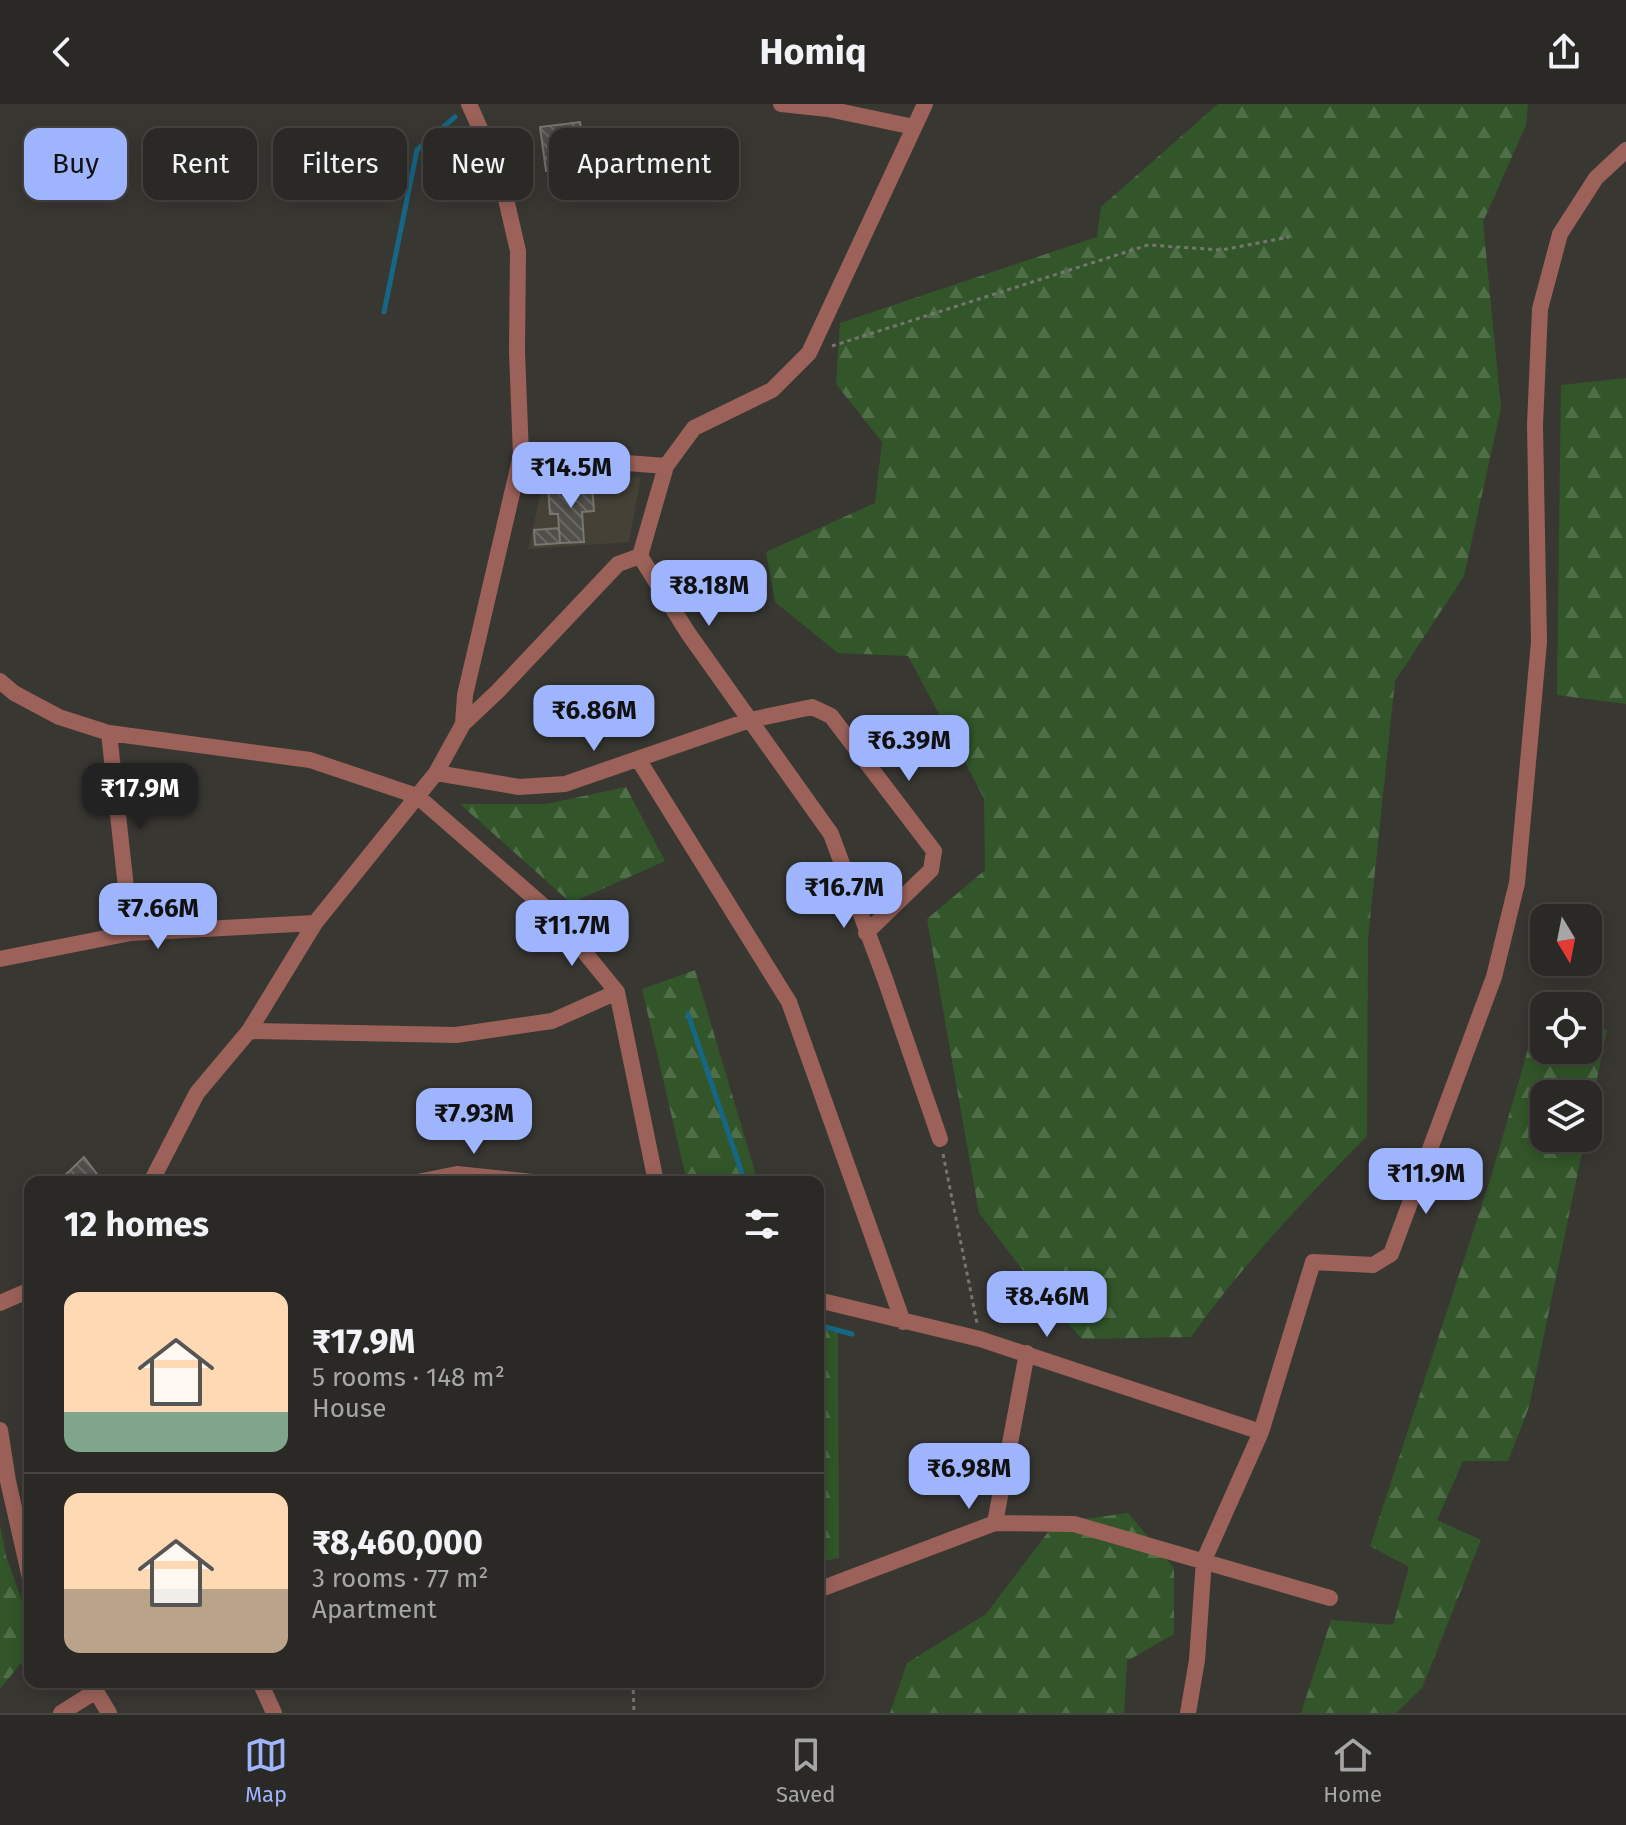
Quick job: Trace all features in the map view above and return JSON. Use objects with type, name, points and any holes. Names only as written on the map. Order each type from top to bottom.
[{"type":"street","points":[[463,724],[465,695],[521,455],[517,352],[518,251],[500,173],[469,104]]},
{"type":"street","points":[[781,104],[828,109],[914,127]]},
{"type":"street","points":[[925,104],[809,353],[772,390],[694,428],[666,466],[640,556],[688,633],[831,834],[940,1139]]},
{"type":"street","points":[[1188,1713],[1197,1660],[1204,1560],[1261,1432],[1313,1262],[1373,1265],[1391,1254],[1494,977],[1517,883],[1539,642],[1535,425],[1540,309],[1560,234],[1596,178],[1626,150]]},
{"type":"street","points":[[521,455],[666,466]]},
{"type":"street","points":[[154,1176],[197,1093],[249,1031],[315,923],[436,773],[463,724],[618,564],[640,556]]},
{"type":"street","points":[[0,681],[14,693],[59,717],[109,733],[310,760],[417,796],[555,916],[617,992],[655,1176]]},
{"type":"street","points":[[436,773],[519,787],[565,784],[750,720],[812,707],[831,716],[934,851],[931,870],[866,933]]},
{"type":"street","points":[[109,733],[131,933]]},
{"type":"street","points":[[638,759],[789,1002],[903,1322]]},
{"type":"street","points":[[0,959],[131,933],[315,923]]},
{"type":"street","points":[[249,1031],[456,1035],[552,1021],[617,992]]},
{"type":"street","points":[[447,1176],[476,1176]]},
{"type":"street","points":[[0,1303],[24,1293]]},
{"type":"street","points":[[824,1302],[1027,1353],[1261,1432]]},
{"type":"street","points":[[995,1523],[1027,1353]]},
{"type":"street","points":[[0,1430],[24,1552]]},
{"type":"street","points":[[824,1588],[995,1523],[1074,1524],[1330,1598]]},
{"type":"street","points":[[61,1713],[91,1688]]},
{"type":"street","points":[[94,1688],[109,1713]]},
{"type":"street","points":[[263,1688],[274,1713]]},
{"type":"path","points":[[809,353],[1148,245],[1221,250],[1289,237]]},
{"type":"path","points":[[940,1139],[980,1339]]},
{"type":"path","points":[[633,1688],[634,1713]]},
{"type":"shaded area","points":[[641,477],[629,542],[528,549],[543,483]]},
{"type":"green space","points":[[1218,104],[1528,104],[1526,125],[1483,222],[1501,408],[1464,576],[1395,681],[1368,938],[1367,1136],[1275,1233],[1191,1337],[1082,1339],[1042,1295],[979,1213],[927,919],[985,870],[984,798],[908,656],[838,653],[775,602],[766,552],[875,503],[882,442],[836,384],[840,323],[1097,237],[1101,207]]},
{"type":"green space","points":[[1626,378],[1626,704],[1557,695],[1561,385]]},
{"type":"green space","points":[[626,787],[665,861],[571,903],[460,804],[546,804]]},
{"type":"green space","points":[[695,970],[756,1176],[686,1176],[642,989]]},
{"type":"green space","points":[[1602,1029],[1607,1030],[1602,1054]]},
{"type":"green space","points":[[1530,1042],[1530,1064],[1600,1064],[1597,1080],[1530,1080],[1530,1152],[1582,1152],[1529,1407],[1508,1461],[1463,1461],[1437,1520],[1481,1540],[1422,1688],[1396,1713],[1301,1713],[1331,1620],[1393,1625],[1409,1567],[1370,1546],[1491,1177]]},
{"type":"green space","points":[[824,1327],[838,1331],[839,1558],[824,1561]]},
{"type":"green space","points":[[1128,1513],[1174,1568],[1174,1634],[1127,1661],[1124,1713],[890,1713],[907,1663],[986,1614],[1055,1523]]},
{"type":"green space","points":[[0,1525],[6,1556],[24,1607],[24,1659],[0,1689]]},
{"type":"building","points":[[580,122],[581,128],[549,128],[549,171],[546,171],[540,127]]},
{"type":"building","points":[[592,485],[594,511],[582,512],[584,542],[560,543],[558,514],[550,514],[548,488]]},
{"type":"building","points":[[559,528],[560,543],[535,545],[534,530]]},
{"type":"building","points":[[84,1157],[98,1176],[64,1176]]},
{"type":"waterway","points":[[384,312],[417,150],[455,117]]},
{"type":"waterway","points":[[688,1014],[743,1176]]},
{"type":"waterway","points":[[824,1327],[852,1334]]}]
